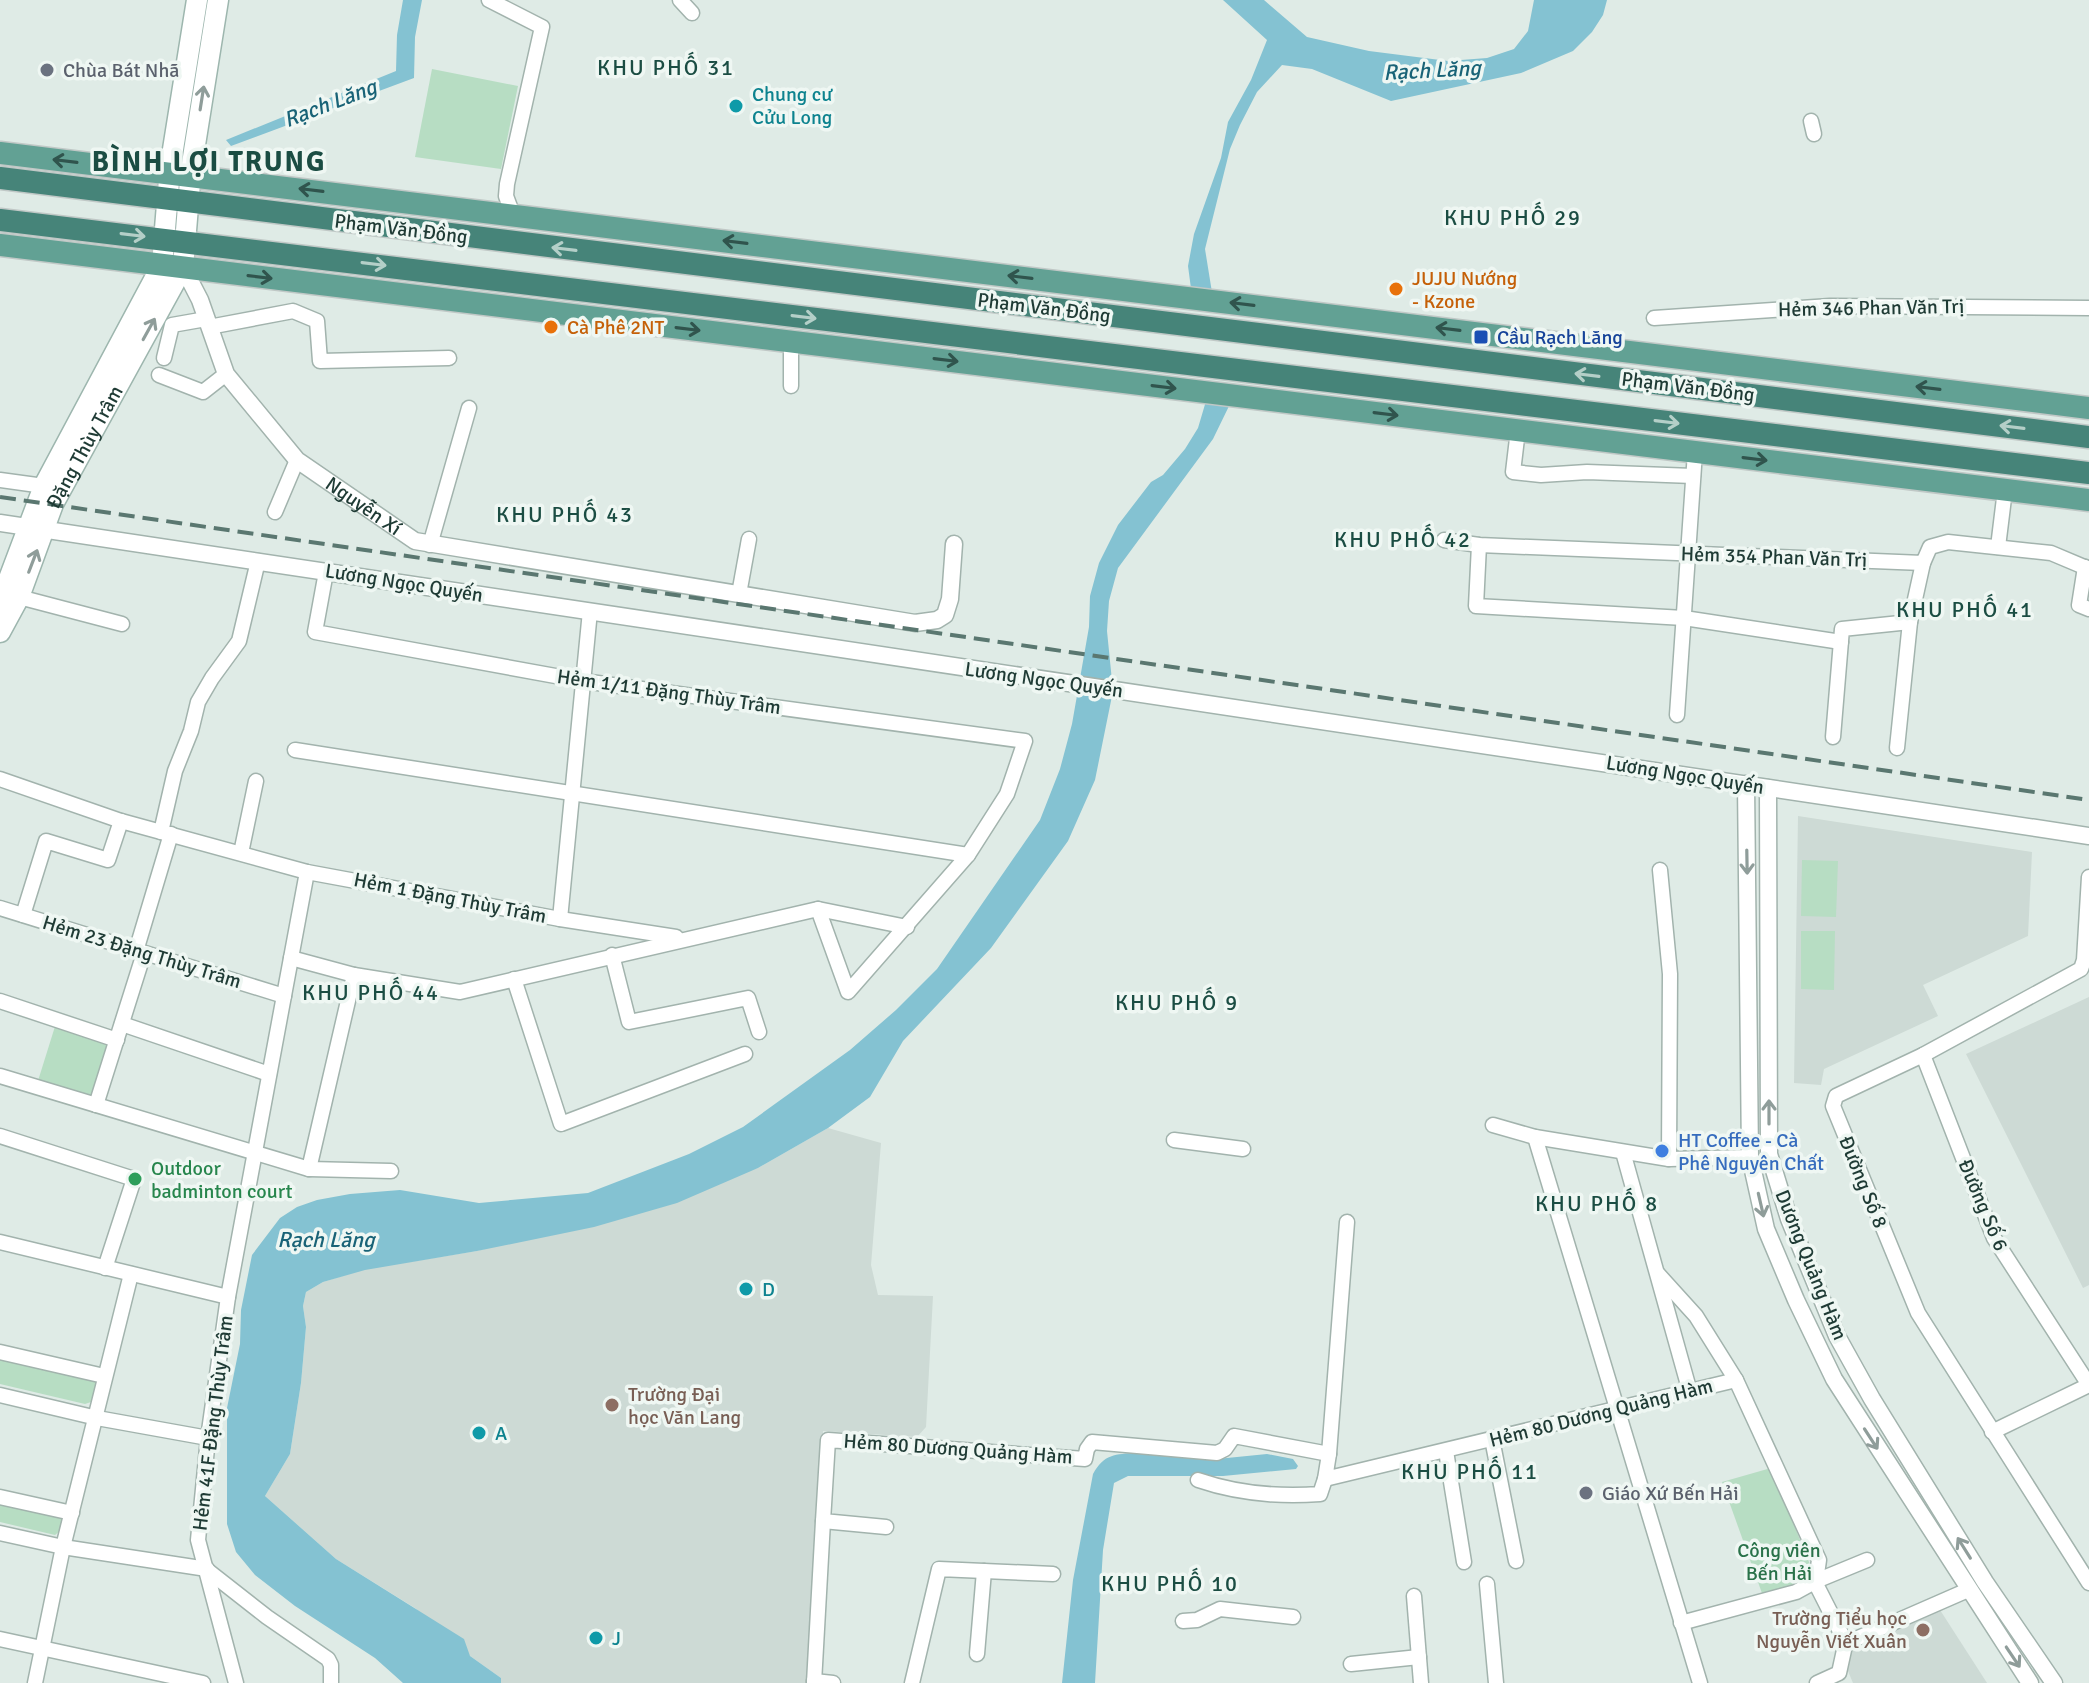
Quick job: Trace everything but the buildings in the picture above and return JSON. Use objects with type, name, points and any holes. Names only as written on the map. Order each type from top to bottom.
[{"type":"highway","name":"Phạm Văn Đồng","points":[[0,178],[2089,437]]},
{"type":"highway","name":"Phạm Văn Đồng","points":[[0,220],[2089,473]]},
{"type":"main road","points":[[172,266],[197,0]]},
{"type":"main road","points":[[180,174],[218,0]]},
{"type":"main road","name":"Phạm Văn Đồng","points":[[0,153],[2089,408]]},
{"type":"main road","points":[[415,231],[418,203]]},
{"type":"main road","points":[[0,245],[2089,500]]},
{"type":"main road","name":"Đặng Thùy Trâm","points":[[0,632],[19,597],[44,486],[172,266]]},
{"type":"main road","name":"Đặng Thùy Trâm","points":[[0,632],[4,592],[53,504],[172,266]]},
{"type":"main road","points":[[1518,430],[1523,404]]},
{"type":"main road","points":[[2045,495],[2047,468]]},
{"type":"street","points":[[489,0],[542,27],[507,184],[506,196],[513,215]]},
{"type":"street","points":[[680,0],[692,13]]},
{"type":"street","name":"Nguyễn Xí","points":[[172,266],[200,300],[226,374],[297,460],[415,541],[915,623],[937,620],[945,615],[950,599],[954,544]]},
{"type":"street","name":"Hẻm 346 Phan Văn Trị","points":[[1654,318],[1830,306],[2089,308]]},
{"type":"street","points":[[164,358],[172,325],[293,311],[317,321],[320,361],[449,358]]},
{"type":"street","points":[[791,341],[791,386]]},
{"type":"street","points":[[159,375],[203,392],[226,374]]},
{"type":"street","points":[[430,545],[469,408]]},
{"type":"street","points":[[1518,430],[1513,472],[1693,476]]},
{"type":"street","points":[[1677,715],[1695,452]]},
{"type":"street","points":[[275,512],[297,460]]},
{"type":"street","points":[[0,480],[44,486]]},
{"type":"street","points":[[1998,547],[2005,490]]},
{"type":"street","name":"Lương Ngọc Quyến","points":[[0,523],[2089,836]]},
{"type":"street","points":[[739,594],[749,539]]},
{"type":"street","name":"Hẻm 354 Phan Văn Trị","points":[[1444,540],[1479,545],[1923,563]]},
{"type":"street","points":[[1897,748],[1910,622],[1923,563],[1930,547],[1948,542],[2051,553],[2087,568],[2079,605],[2089,609]]},
{"type":"street","points":[[1479,545],[1476,606],[1684,618],[1841,642]]},
{"type":"street","points":[[96,1105],[122,1024],[140,952],[166,833],[175,771],[191,731],[198,702],[239,641],[258,561]]},
{"type":"street","name":"Hẻm 1/11 Đặng Thùy Trâm","points":[[326,572],[315,632],[583,681],[1025,741],[1007,794],[968,855]]},
{"type":"street","points":[[19,597],[122,624]]},
{"type":"street","points":[[560,919],[590,611]]},
{"type":"street","points":[[1833,737],[1842,629],[1910,622]]},
{"type":"street","points":[[295,750],[968,855]]},
{"type":"street","name":"Hẻm 1 Đặng Thùy Trâm","points":[[0,779],[121,821],[307,872],[560,919],[687,939],[818,909],[907,927]]},
{"type":"street","points":[[241,853],[256,781]]},
{"type":"street","name":"Dương Quảng Hàm","points":[[1746,784],[1750,1157],[1766,1229],[1818,1348],[1852,1409],[2030,1683]]},
{"type":"street","name":"Dương Quảng Hàm","points":[[1768,788],[1769,1154],[1789,1219],[1837,1336],[1872,1399],[1985,1582],[2054,1683]]},
{"type":"street","points":[[23,915],[46,841],[108,860],[121,821]]},
{"type":"street","points":[[818,909],[848,992],[968,855]]},
{"type":"street","points":[[1660,870],[1670,974],[1669,1159]]},
{"type":"street","points":[[228,1297],[307,872]]},
{"type":"street","name":"Đường Số 8","points":[[2089,877],[2081,969],[1923,1055],[1836,1096],[1833,1106],[1918,1313],[2089,1583]]},
{"type":"street","name":"Hẻm 23 Đặng Thùy Trâm","points":[[0,908],[284,996]]},
{"type":"street","points":[[291,958],[354,975],[460,992],[687,939]]},
{"type":"street","points":[[612,955],[629,1022],[748,998],[759,1032]]},
{"type":"street","points":[[309,1169],[354,975]]},
{"type":"street","points":[[514,979],[561,1124],[745,1054]]},
{"type":"street","points":[[0,1001],[117,1040]]},
{"type":"street","points":[[122,1024],[269,1074]]},
{"type":"street","name":"Đường Số 6","points":[[1923,1055],[1994,1238],[2089,1385]]},
{"type":"street","points":[[0,1076],[309,1169],[391,1171]]},
{"type":"street","points":[[1493,1125],[1535,1137],[1669,1159],[1769,1154]]},
{"type":"street","points":[[0,1136],[134,1179],[105,1268]]},
{"type":"street","points":[[1535,1137],[1700,1683]]},
{"type":"street","points":[[1174,1140],[1243,1149]]},
{"type":"street","points":[[1623,1152],[1690,1392]]},
{"type":"street","points":[[1325,1479],[1347,1222]]},
{"type":"street","name":"Hẻm 41F Đặng Thùy Trâm","points":[[0,1242],[228,1297],[208,1438],[198,1540],[236,1683]]},
{"type":"street","points":[[35,1683],[63,1547],[131,1274]]},
{"type":"street","points":[[1658,1274],[1696,1316],[1736,1380],[1819,1560],[1816,1581],[1846,1641],[1839,1673],[1817,1683]]},
{"type":"street","points":[[0,1352],[104,1376]]},
{"type":"street","name":"Hẻm 80 Dương Quảng Hàm","points":[[1198,1480],[1238,1490],[1316,1494],[1321,1492],[1325,1479],[1736,1380]]},
{"type":"street","points":[[1992,1432],[2089,1385]]},
{"type":"street","points":[[0,1395],[97,1418],[208,1438]]},
{"type":"street","name":"Hẻm 80 Dương Quảng Hàm","points":[[823,1521],[828,1440],[1085,1459],[1092,1442],[1217,1453],[1225,1449],[1234,1436],[1329,1454]]},
{"type":"street","points":[[1492,1439],[1516,1561]]},
{"type":"street","points":[[1446,1451],[1464,1562]]},
{"type":"street","points":[[0,1497],[72,1513]]},
{"type":"street","points":[[833,1683],[814,1682],[823,1521],[886,1527]]},
{"type":"street","points":[[0,1533],[63,1547],[207,1569],[267,1617],[328,1659],[331,1683]]},
{"type":"street","points":[[1681,1623],[1796,1592],[1867,1560]]},
{"type":"street","points":[[912,1683],[939,1569],[1053,1574]]},
{"type":"street","points":[[977,1654],[984,1571]]},
{"type":"street","points":[[1846,1641],[1985,1582]]},
{"type":"street","points":[[1487,1584],[1496,1683]]},
{"type":"street","points":[[1414,1596],[1421,1683]]},
{"type":"street","points":[[1183,1621],[1197,1620],[1220,1609],[1293,1617]]},
{"type":"street","points":[[0,1639],[203,1683]]},
{"type":"street","points":[[1351,1664],[1419,1657]]},
{"type":"shaded area","points":[[1798,816],[2032,852],[2028,936],[1923,985],[1938,1016],[1824,1069],[1821,1085],[1794,1083]]},
{"type":"shaded area","points":[[2089,997],[2089,1285],[2083,1288],[1966,1054]]},
{"type":"shaded area","name":"Trường Đại học Văn Lang","points":[[828,1128],[881,1143],[871,1265],[878,1295],[933,1296],[926,1427],[917,1437],[823,1431],[807,1683],[501,1683],[501,1678],[470,1656],[415,1608],[336,1559],[265,1496],[290,1454],[301,1383],[306,1292],[323,1282],[365,1269],[477,1251],[758,1168]]},
{"type":"shaded area","name":"Trường Tiểu học Nguyễn Viết Xuân","points":[[1940,1610],[1987,1683],[1853,1683],[1845,1664],[1848,1650]]},
{"type":"green space","points":[[432,69],[518,86],[501,169],[415,157]]},
{"type":"green space","points":[[1802,860],[1838,861],[1836,917],[1801,916]]},
{"type":"green space","points":[[1801,931],[1835,931],[1834,990],[1801,989]]},
{"type":"green space","points":[[57,1020],[116,1041],[96,1103],[37,1084]]},
{"type":"green space","points":[[0,1357],[93,1379],[98,1385],[94,1401],[85,1404],[0,1384]]},
{"type":"green space","name":"Công viên Bến Hải","points":[[1771,1468],[1811,1567],[1811,1575],[1802,1582],[1763,1596],[1722,1482]]},
{"type":"green space","points":[[0,1504],[60,1517],[63,1523],[61,1530],[55,1535],[0,1522]]},
{"type":"water","name":"Rạch Lăng","points":[[403,0],[422,0],[415,37],[414,78],[231,146],[226,140],[396,71],[397,35]]},
{"type":"water","name":"Rạch Lăng","points":[[1223,0],[1264,0],[1307,37],[1369,51],[1448,61],[1487,58],[1514,49],[1528,31],[1534,0],[1607,0],[1603,15],[1592,32],[1573,51],[1521,73],[1391,101],[1312,69],[1282,65],[1257,92],[1230,149],[1205,249],[1230,404],[1213,439],[1118,568],[1109,601],[1107,631],[1113,691],[1095,780],[1068,841],[991,948],[903,1041],[870,1097],[828,1128],[758,1168],[677,1203],[594,1227],[365,1270],[323,1282],[306,1292],[301,1383],[290,1454],[265,1496],[336,1559],[464,1639],[470,1656],[501,1678],[501,1683],[403,1683],[375,1658],[295,1606],[255,1575],[236,1552],[227,1524],[227,1408],[240,1344],[241,1310],[252,1255],[280,1218],[297,1207],[317,1200],[400,1190],[479,1203],[588,1193],[689,1154],[743,1127],[850,1050],[937,969],[1040,820],[1060,769],[1072,724],[1089,627],[1090,596],[1099,563],[1118,525],[1151,482],[1163,475],[1185,449],[1198,428],[1206,401],[1188,266],[1194,234],[1221,158],[1228,122],[1251,80],[1267,40]]},
{"type":"water","points":[[1137,1453],[1217,1459],[1267,1454],[1293,1459],[1298,1466],[1296,1469],[1223,1476],[1128,1476],[1114,1483],[1103,1550],[1095,1683],[1062,1683],[1073,1580],[1093,1474],[1101,1462],[1111,1456]]},
{"type":"pier","points":[[1186,291],[1216,295],[1234,403],[1202,399]]},
{"type":"railway","points":[[0,497],[2089,800]]},
{"type":"place","name":"Chùa Bát Nhã","points":[[47,70]]},
{"type":"place","name":"Chung cư Cửu Long","points":[[736,106]]},
{"type":"place","name":"JUJU Nướng - Kzone","points":[[1396,289]]},
{"type":"place","name":"Cà Phê 2NT","points":[[551,327]]},
{"type":"place","name":"Cầu Rạch Lăng","points":[[1481,337]]},
{"type":"place","name":"HT Coffee - Cà Phê Nguyên Chất","points":[[1662,1151]]},
{"type":"place","name":"Outdoor badminton court","points":[[135,1179]]},
{"type":"place","name":"D","points":[[746,1289]]},
{"type":"place","name":"Trường Đại học Văn Lang","points":[[612,1405]]},
{"type":"place","name":"A","points":[[479,1433]]},
{"type":"place","name":"Giáo Xứ Bến Hải","points":[[1586,1493]]},
{"type":"place","name":"Trường Tiểu học Nguyễn Viết Xuân","points":[[1923,1630]]},
{"type":"place","name":"J","points":[[596,1638]]},
{"type":"district","name":"KHU PHỐ 31","points":[[666,67]]},
{"type":"district","name":"BÌNH LỢI TRUNG","points":[[209,162]]},
{"type":"district","name":"KHU PHỐ 29","points":[[1513,217]]},
{"type":"district","name":"KHU PHỐ 43","points":[[565,514]]},
{"type":"district","name":"KHU PHỐ 42","points":[[1403,539]]},
{"type":"district","name":"KHU PHỐ 41","points":[[1965,609]]},
{"type":"district","name":"KHU PHỐ 44","points":[[371,992]]},
{"type":"district","name":"KHU PHỐ 9","points":[[1177,1002]]},
{"type":"district","name":"KHU PHỐ 8","points":[[1597,1203]]},
{"type":"district","name":"KHU PHỐ 11","points":[[1470,1471]]},
{"type":"district","name":"KHU PHỐ 10","points":[[1170,1583]]}]
